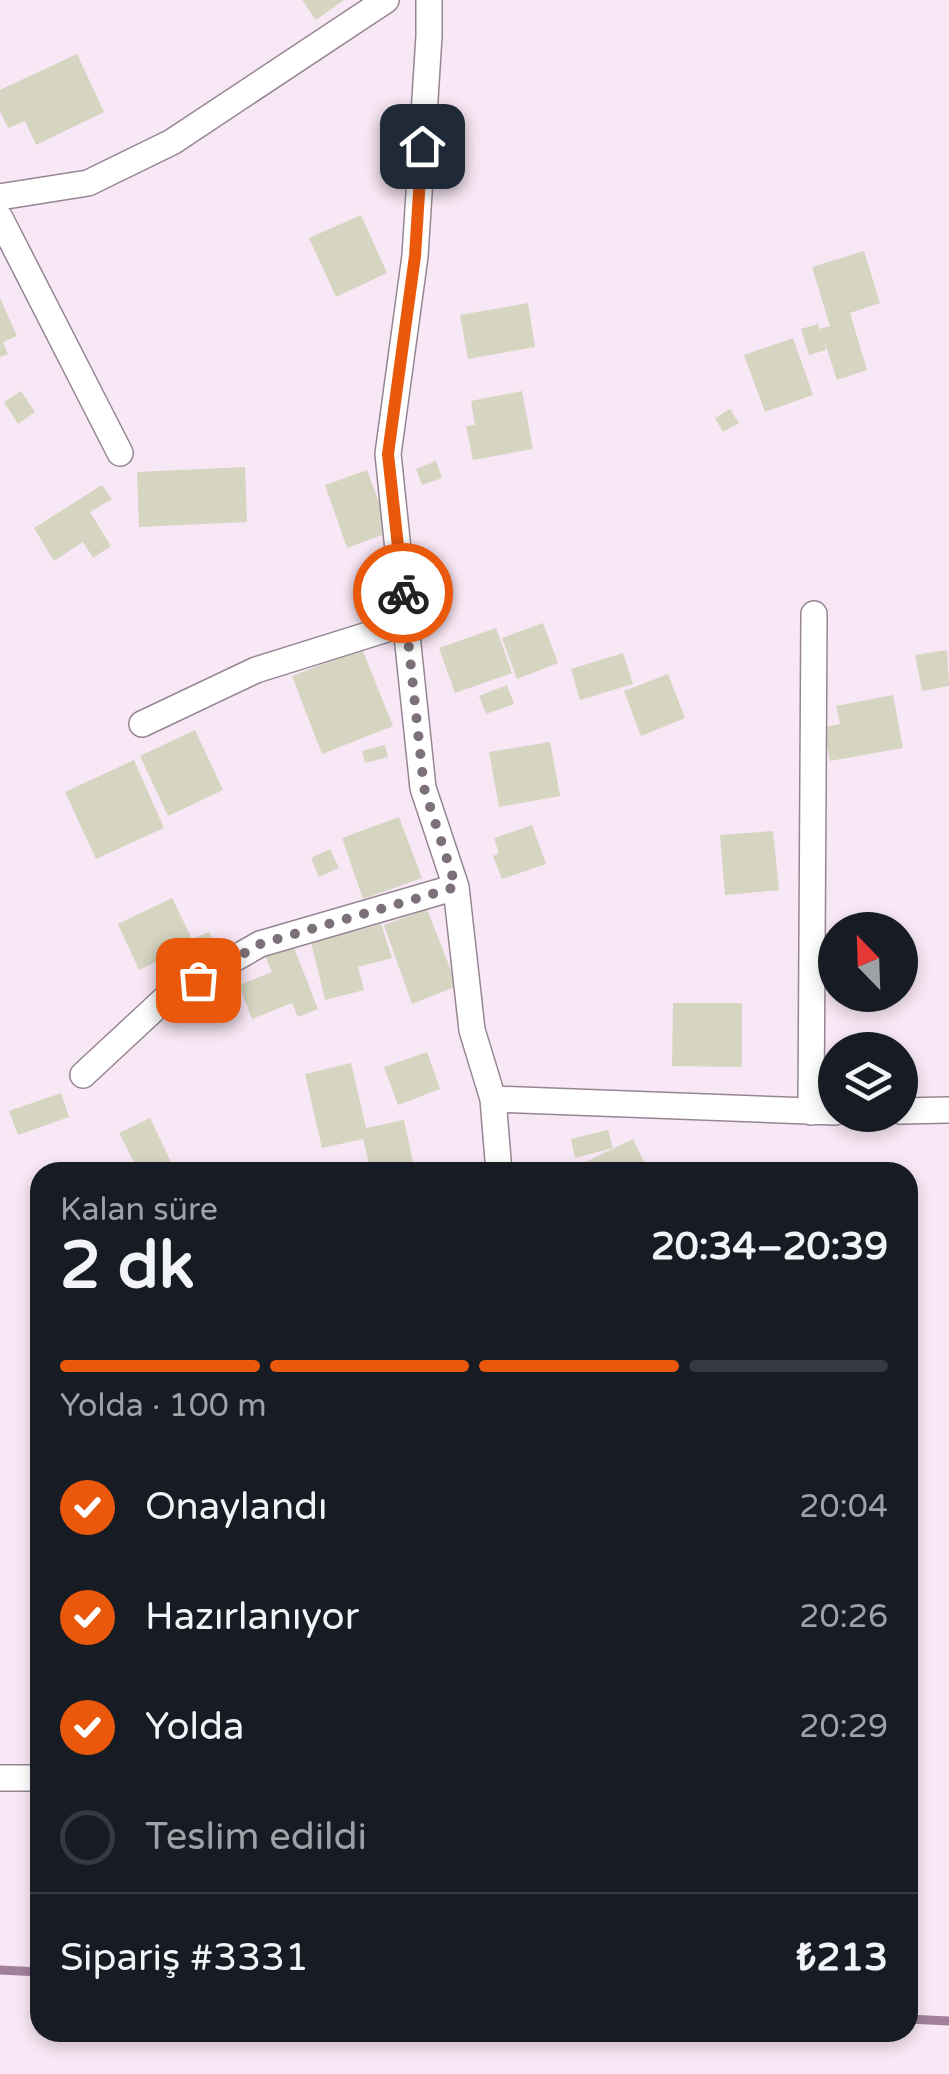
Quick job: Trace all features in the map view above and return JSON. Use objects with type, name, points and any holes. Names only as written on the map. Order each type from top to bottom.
[{"type":"street","points":[[0,197],[88,183],[172,142],[386,0]]},
{"type":"street","points":[[429,0],[415,256],[388,454],[424,788],[456,887],[472,1030],[494,1099],[498,1162]]},
{"type":"street","points":[[0,218],[120,453]]},
{"type":"street","points":[[814,614],[822,1032]]},
{"type":"street","points":[[142,724],[256,670],[406,624]]},
{"type":"street","points":[[83,1075],[166,997],[260,944],[456,887]]},
{"type":"street","points":[[494,1099],[818,1112]]},
{"type":"street","points":[[918,1111],[949,1110]]},
{"type":"street","points":[[0,1778],[30,1778]]},
{"type":"building","points":[[302,0],[344,0],[316,20]]},
{"type":"building","points":[[77,54],[104,112],[36,145],[25,121],[8,128],[0,111],[0,90]]},
{"type":"building","points":[[361,215],[387,273],[336,297],[309,238]]},
{"type":"building","points":[[864,251],[880,303],[850,313],[867,370],[837,380],[824,340],[826,350],[809,355],[801,329],[818,324],[819,329],[830,326],[812,267]]},
{"type":"building","points":[[0,298],[17,336],[3,342],[8,354],[0,357]]},
{"type":"building","points":[[528,303],[535,347],[468,359],[460,315]]},
{"type":"building","points":[[793,338],[813,395],[765,412],[744,355]]},
{"type":"building","points":[[21,391],[35,412],[18,424],[4,402]]},
{"type":"building","points":[[522,391],[533,449],[473,460],[466,426],[475,425],[471,401]]},
{"type":"building","points":[[730,409],[739,423],[723,432],[715,418]]},
{"type":"building","points":[[436,461],[442,478],[422,485],[416,469]]},
{"type":"building","points":[[245,467],[247,522],[139,527],[137,472]]},
{"type":"building","points":[[367,470],[390,532],[347,548],[325,485]]},
{"type":"building","points":[[102,485],[112,499],[90,512],[111,546],[93,558],[83,542],[54,561],[34,528]]},
{"type":"building","points":[[543,623],[558,663],[517,679],[502,638]]},
{"type":"building","points":[[496,628],[512,673],[455,693],[439,648]]},
{"type":"building","points":[[362,649],[393,726],[322,754],[292,676]]},
{"type":"building","points":[[947,650],[949,686],[922,691],[915,655]]},
{"type":"building","points":[[623,653],[633,684],[580,700],[571,669]]},
{"type":"building","points":[[668,674],[685,718],[641,736],[624,691]]},
{"type":"building","points":[[507,685],[514,704],[486,714],[479,696]]},
{"type":"building","points":[[893,695],[903,748],[830,761],[824,727],[840,724],[836,706]]},
{"type":"building","points":[[195,730],[223,790],[168,816],[140,756]]},
{"type":"building","points":[[550,742],[560,796],[499,807],[489,752]]},
{"type":"building","points":[[385,745],[388,757],[365,763],[362,751]]},
{"type":"building","points":[[134,760],[164,828],[96,859],[65,792]]},
{"type":"building","points":[[399,817],[422,878],[363,899],[342,838]]},
{"type":"building","points":[[532,825],[546,864],[502,879],[493,856],[499,853],[494,838]]},
{"type":"building","points":[[773,831],[779,890],[725,895],[720,835]]},
{"type":"building","points":[[330,849],[339,868],[319,877],[311,858]]},
{"type":"building","points":[[172,898],[192,939],[209,932],[220,957],[169,980],[160,960],[139,970],[118,924]]},
{"type":"building","points":[[427,909],[457,986],[412,1004],[384,925]]},
{"type":"building","points":[[381,924],[392,958],[358,967],[364,990],[325,1000],[311,942]]},
{"type":"building","points":[[293,945],[318,1009],[298,1017],[292,1003],[252,1019],[239,985],[272,972],[265,956]]},
{"type":"building","points":[[673,1003],[742,1003],[742,1067],[672,1066]]},
{"type":"building","points":[[427,1052],[440,1089],[398,1105],[384,1067]]},
{"type":"building","points":[[351,1063],[366,1128],[404,1120],[413,1162],[369,1162],[363,1139],[322,1148],[305,1074]]},
{"type":"building","points":[[61,1093],[69,1117],[18,1135],[9,1111]]},
{"type":"building","points":[[150,1118],[171,1162],[134,1162],[119,1133]]},
{"type":"building","points":[[608,1130],[613,1148],[575,1158],[571,1139]]},
{"type":"building","points":[[633,1139],[644,1162],[585,1162]]},
{"type":"waterway","points":[[0,1970],[30,1972]]},
{"type":"waterway","points":[[918,2019],[949,2021]]},
{"type":"way so far","points":[[198,980],[260,944],[456,887],[424,788],[403,593]]},
{"type":"route","points":[[403,593],[388,454],[415,256],[422,146]]}]
